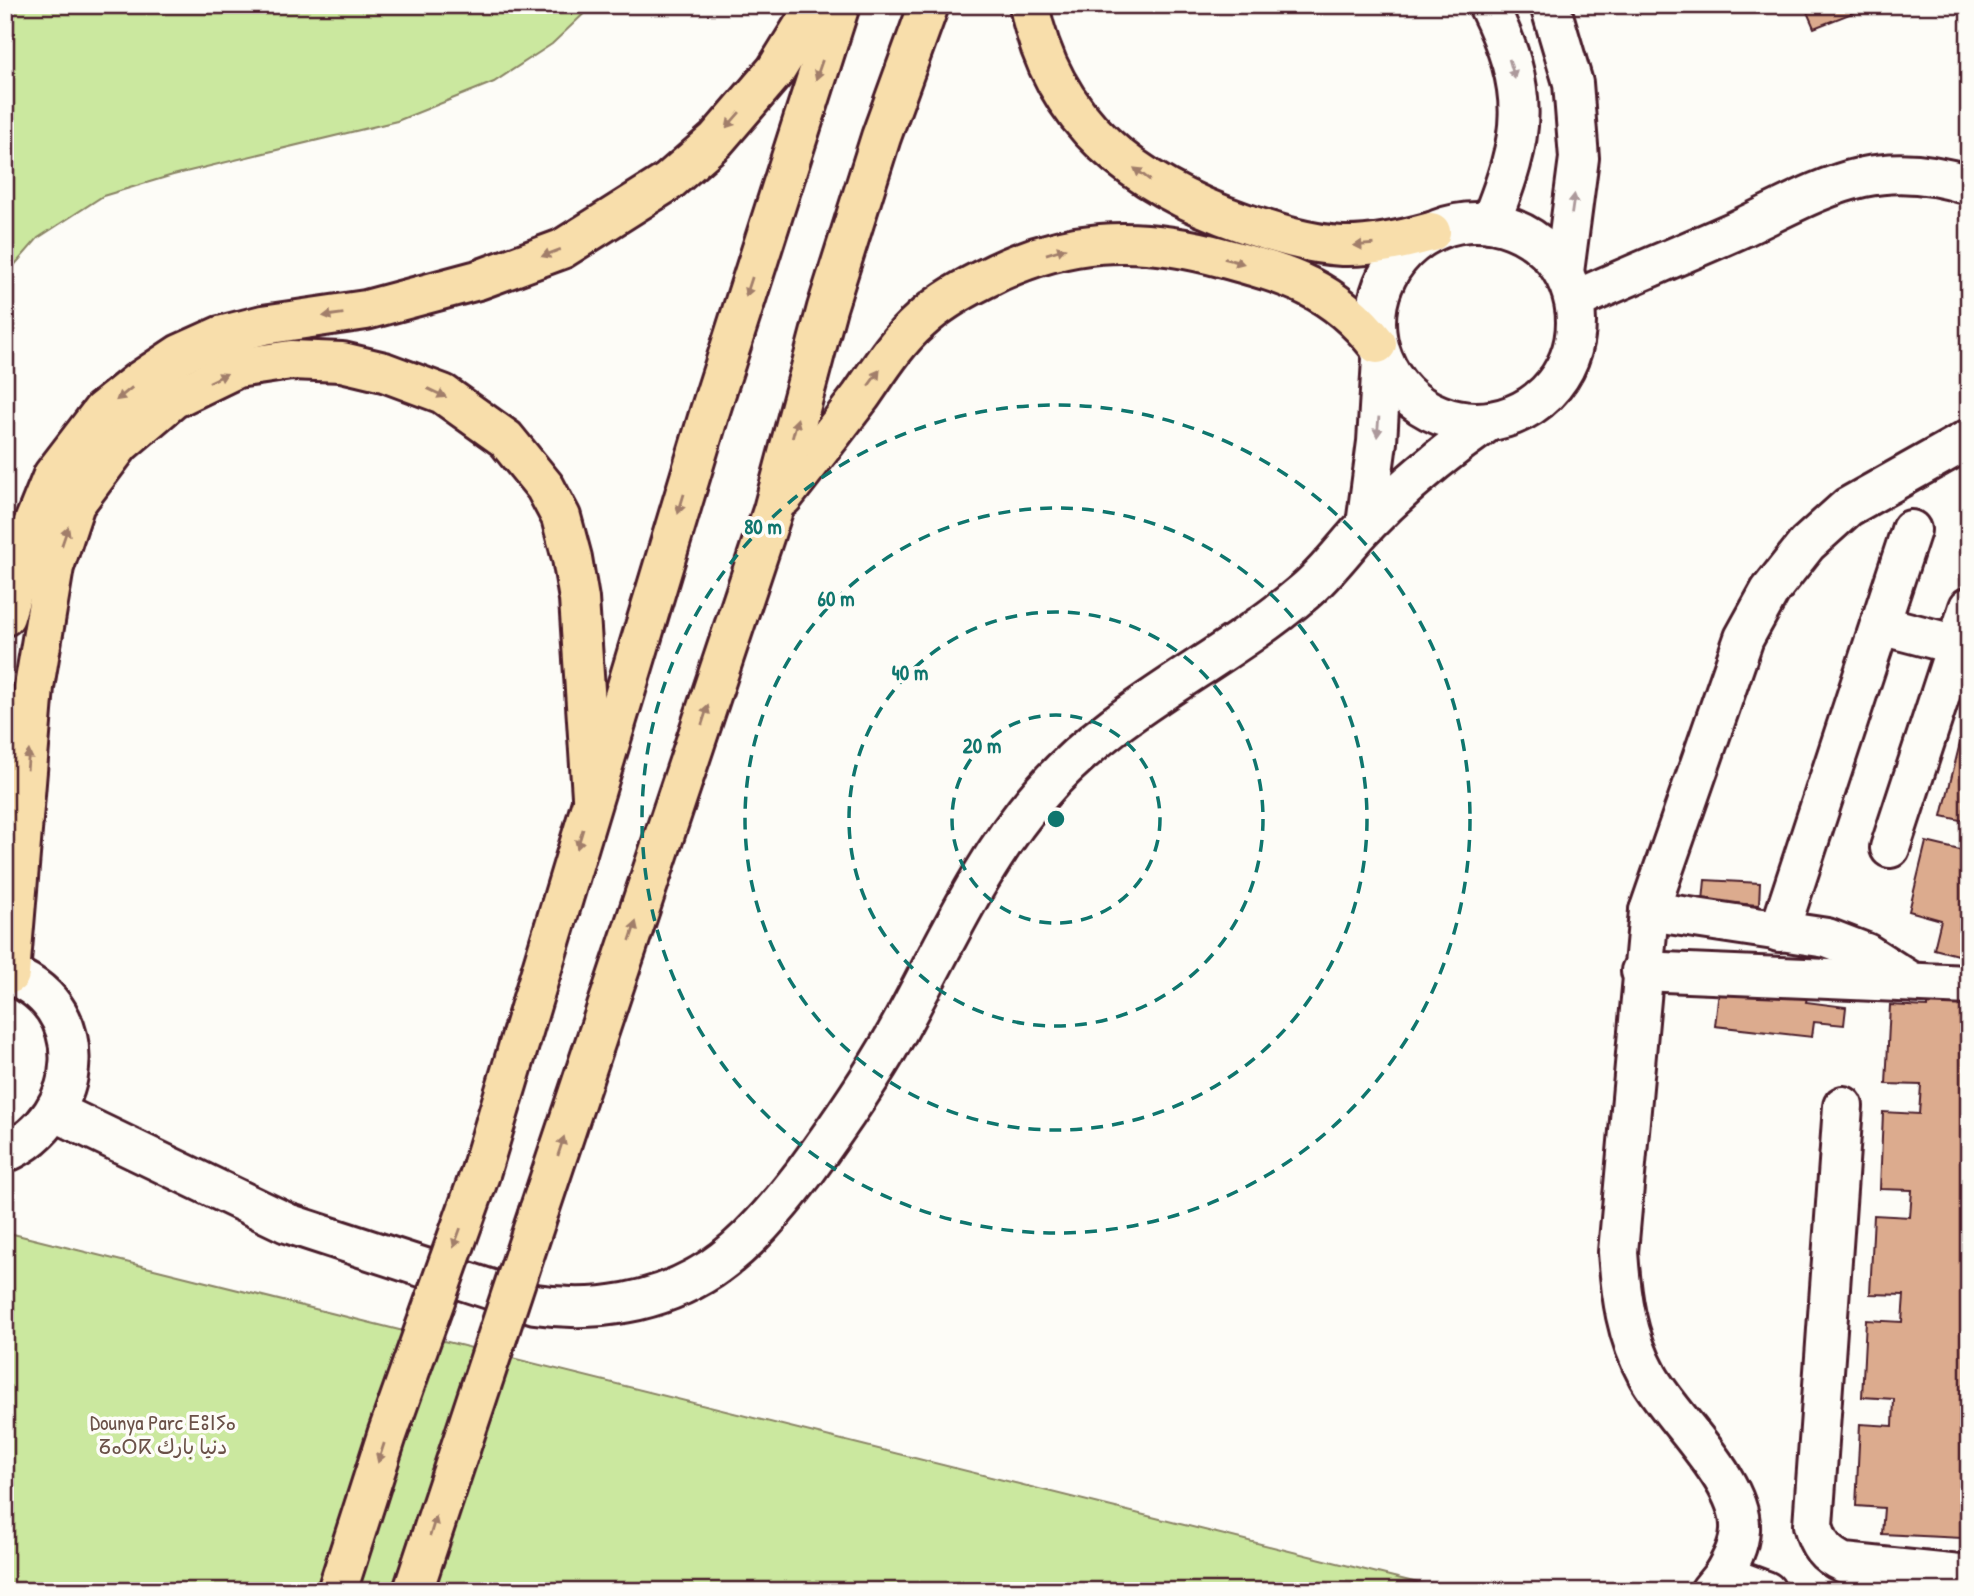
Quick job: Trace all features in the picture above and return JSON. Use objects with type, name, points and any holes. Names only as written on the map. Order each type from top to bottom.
[{"type":"highway","points":[[5,616],[30,532],[53,475],[102,411],[138,383],[180,354],[220,337],[263,325],[366,310],[478,280],[562,249],[668,182],[716,140],[776,70],[816,5]]},
{"type":"highway","points":[[337,1591],[387,1435],[480,1174],[714,398],[840,5]]},
{"type":"highway","points":[[413,1591],[773,510],[827,308],[881,137],[929,5]]},
{"type":"highway","points":[[1029,5],[1049,71],[1065,100],[1089,128],[1140,173],[1168,193],[1201,208],[1283,256],[1345,308],[1380,352]]},
{"type":"highway","points":[[773,510],[892,352],[920,321],[957,293],[1009,266],[1066,248],[1114,242],[1154,243],[1188,249],[1283,256],[1373,244],[1431,232]]},
{"type":"highway","points":[[8,973],[34,687],[54,567],[75,504],[120,444],[173,399],[237,368],[291,360],[342,362],[384,372],[443,394],[506,439],[545,487],[561,517],[572,558],[580,610],[592,796]]},
{"type":"street","points":[[1488,5],[1503,36],[1519,93],[1518,128],[1511,171],[1490,223]]},
{"type":"street","points":[[1380,352],[1395,382],[1413,401],[1449,418],[1489,422],[1516,415],[1540,401],[1559,380],[1572,355],[1576,337],[1569,286],[1579,158],[1573,83],[1550,5]]},
{"type":"street","points":[[1569,286],[1737,229],[1813,192],[1854,177],[1898,172],[1942,176],[1969,185]]},
{"type":"street","points":[[1366,525],[1377,442],[1380,352],[1376,311],[1385,279],[1404,251],[1431,232],[1460,222],[1490,223],[1520,231],[1545,248],[1569,286]]},
{"type":"street","points":[[56,1112],[287,1223],[535,1304],[572,1310],[603,1308],[659,1293],[699,1276],[733,1252],[759,1226],[792,1189],[843,1121],[894,1038],[996,850],[1042,792],[1094,740],[1306,591],[1366,525],[1428,467],[1489,422]]},
{"type":"street","points":[[1766,1591],[1716,1583],[1735,1553],[1740,1529],[1737,1511],[1715,1467],[1648,1377],[1632,1340],[1621,1299],[1618,1252],[1649,911],[1744,638],[1770,591],[1807,544],[1849,507],[1969,439]]},
{"type":"street","points":[[1779,932],[1911,530]]},
{"type":"street","points":[[1890,848],[1969,607]]},
{"type":"street","points":[[1880,625],[1956,645]]},
{"type":"street","points":[[1649,911],[1827,938],[1850,945],[1911,982]]},
{"type":"street","points":[[1642,971],[1969,985]]},
{"type":"street","points":[[5,1153],[25,1143],[56,1112],[69,1074],[65,1033],[44,998],[8,973]]},
{"type":"street","points":[[1843,1106],[1813,1525],[1816,1538],[1832,1558],[1844,1563],[1969,1576]]},
{"type":"green space","points":[[5,5],[593,5],[552,44],[494,82],[397,121],[173,175],[103,196],[38,238],[5,276]]},
{"type":"green space","name":"Dounya Parc ⴹⵓⵏⵢⴰ ⵒⴰⵔⴽ دنيا بارك","points":[[5,1232],[1450,1591],[5,1591]]},
{"type":"building","points":[[1804,5],[1864,5],[1865,8],[1814,28]]},
{"type":"building","points":[[1960,743],[1969,745],[1969,822],[1942,816]]},
{"type":"building","points":[[1969,834],[1969,958],[1934,949],[1941,920],[1909,911],[1926,842],[1964,851]]},
{"type":"building","points":[[1705,880],[1760,883],[1759,905],[1703,901]]},
{"type":"building","points":[[1720,982],[1808,993],[1806,1002],[1846,1007],[1844,1025],[1814,1022],[1812,1037],[1715,1026]]},
{"type":"building","points":[[1928,994],[1969,996],[1969,1398],[1962,1538],[1882,1534],[1884,1508],[1856,1506],[1860,1424],[1893,1426],[1894,1399],[1862,1397],[1866,1320],[1902,1322],[1904,1295],[1870,1294],[1874,1215],[1910,1217],[1912,1190],[1880,1189],[1883,1112],[1919,1114],[1921,1085],[1886,1084],[1890,1005],[1927,1007]]}]
